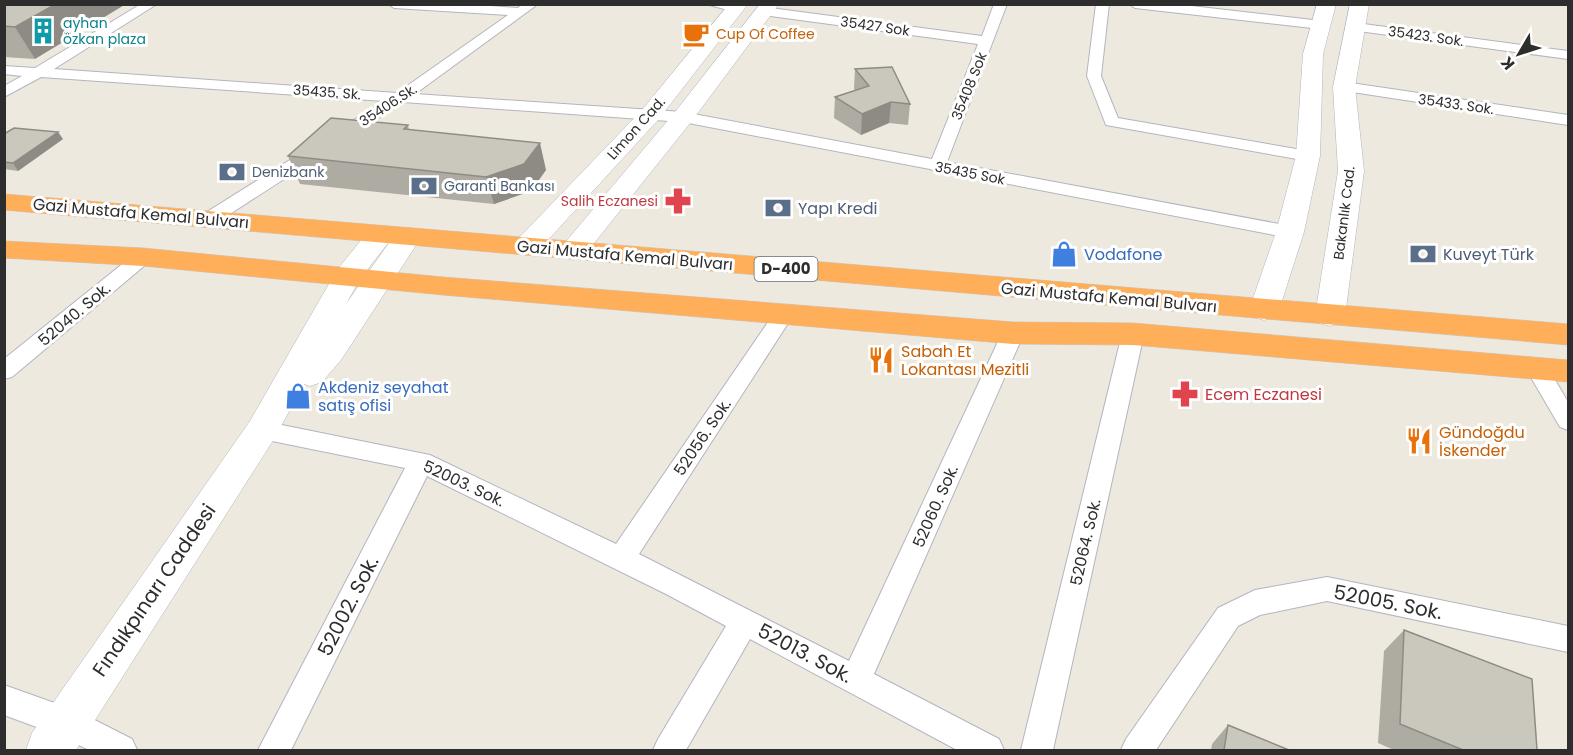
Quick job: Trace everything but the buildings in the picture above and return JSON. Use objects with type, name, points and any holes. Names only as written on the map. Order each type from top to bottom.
[{"type":"highway","name":"Gazi Mustafa Kemal Bulvarı","points":[[4,202],[1569,335]]},
{"type":"highway","points":[[4,249],[143,257],[1013,333],[1133,334],[1569,371]]},
{"type":"street","points":[[4,93],[151,4]]},
{"type":"street","points":[[394,4],[526,8]]},
{"type":"street","name":"35408 Sok","points":[[937,167],[1001,4]]},
{"type":"street","points":[[1103,4],[1094,76],[1112,122],[1308,156]]},
{"type":"street","points":[[1135,4],[1324,15],[1313,54],[1308,156],[1290,232],[1264,310]]},
{"type":"street","name":"Limon Cad.","points":[[526,247],[650,114],[729,6]]},
{"type":"street","name":"35406.Sk.","points":[[209,219],[401,97],[526,8]]},
{"type":"street","name":"35427 Sok","points":[[767,8],[987,41]]},
{"type":"street","name":"Limon Cad.","points":[[573,251],[683,117],[767,8]]},
{"type":"street","name":"35423. Sok.","points":[[1358,16],[1569,55]]},
{"type":"street","name":"Bakanlık Cad.","points":[[1330,316],[1352,171],[1344,87],[1358,16]]},
{"type":"street","name":"35435. Sk.","points":[[4,70],[650,114]]},
{"type":"street","name":"35433. Sok.","points":[[1344,87],[1569,120]]},
{"type":"street","name":"35435 Sok","points":[[650,114],[683,117],[937,167],[1290,232]]},
{"type":"street","name":"Fındıkpınarı Caddesi","points":[[57,736],[262,430],[347,276],[394,235]]},
{"type":"street","name":"Fındıkpınarı Caddesi","points":[[262,430],[330,352],[381,279],[394,235]]},
{"type":"street","name":"52040. Sok.","points":[[4,371],[143,257]]},
{"type":"street","name":"52056. Sok.","points":[[621,559],[784,314]]},
{"type":"street","name":"52060. Sok.","points":[[856,680],[1013,333]]},
{"type":"street","name":"52064. Sok.","points":[[1037,750],[1133,334]]},
{"type":"street","points":[[1538,369],[1569,421]]},
{"type":"street","name":"52003. Sok.","points":[[262,430],[421,462],[621,559]]},
{"type":"street","name":"52002. Sok.","points":[[274,750],[421,462]]},
{"type":"street","name":"52013. Sok.","points":[[621,559],[988,750]]},
{"type":"street","name":"52005. Sok.","points":[[1137,750],[1228,617],[1255,603],[1326,589],[1569,639]]},
{"type":"street","points":[[669,750],[744,622]]},
{"type":"street","points":[[4,700],[57,736],[121,750]]},
{"type":"place","name":"ayhan özkan plaza","points":[[43,31]]},
{"type":"place","name":"Cup Of Coffee","points":[[696,34]]},
{"type":"place","name":"Denizbank","points":[[232,172]]},
{"type":"place","name":"Garanti Bankası","points":[[424,186]]},
{"type":"place","name":"Salih Eczanesi","points":[[678,201]]},
{"type":"place","name":"Yapı Kredi","points":[[778,208]]},
{"type":"place","name":"Vodafone","points":[[1064,254]]},
{"type":"place","name":"Kuveyt Türk","points":[[1423,254]]},
{"type":"place","name":"Sabah Et Lokantası Mezitli","points":[[881,360]]},
{"type":"place","name":"Ecem Eczanesi","points":[[1185,394]]},
{"type":"place","name":"Akdeniz seyahat satış ofisi","points":[[298,396]]},
{"type":"place","name":"Gündoğdu İskender","points":[[1419,441]]}]
